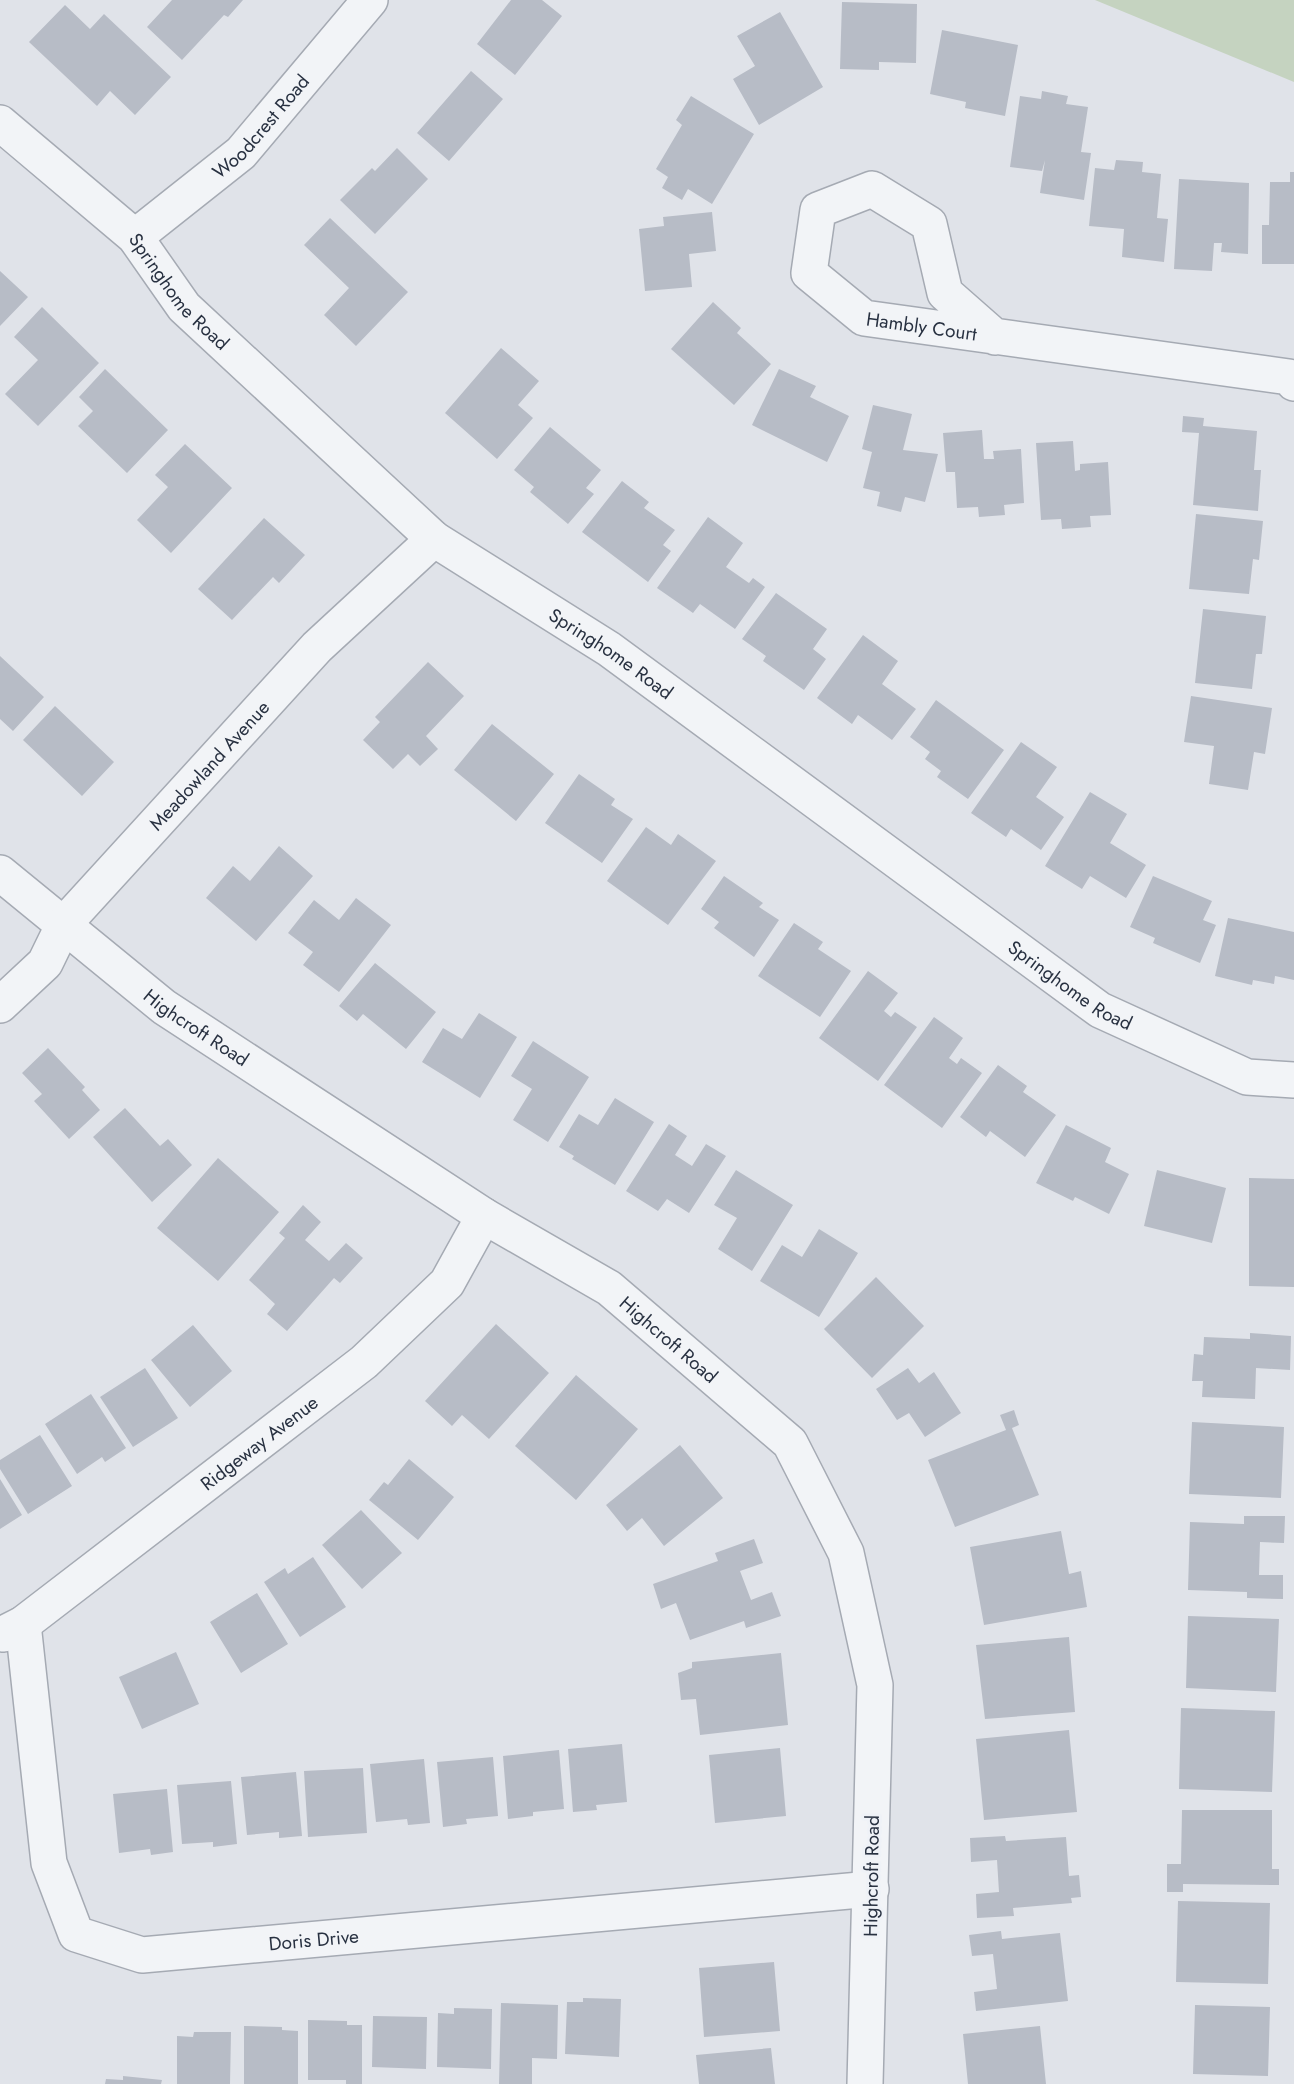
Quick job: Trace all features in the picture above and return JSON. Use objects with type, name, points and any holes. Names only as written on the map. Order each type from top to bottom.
[{"type":"street","name":"Woodcrest Road","points":[[135,237],[241,153],[370,0]]},
{"type":"street","name":"Springhome Road","points":[[0,123],[135,237],[184,307],[434,539],[609,649],[1100,1010],[1247,1077],[1294,1080]]},
{"type":"street","name":"Hambly Court","points":[[995,337],[945,293],[929,224],[872,189],[818,210],[809,272],[864,318],[995,337],[1289,377],[1294,383]]},
{"type":"street","name":"Meadowland Avenue","points":[[0,1005],[45,963],[64,924],[317,647],[434,539]]},
{"type":"street","name":"Highcroft Road","points":[[0,873],[164,1007],[484,1216],[609,1288],[790,1443],[846,1553],[875,1685],[865,2084]]},
{"type":"street","name":"Ridgeway Avenue","points":[[11,1630],[365,1362],[447,1283],[484,1216]]},
{"type":"street","name":"Doris Drive","points":[[11,1630],[49,1863],[76,1934],[142,1955],[871,1889]]},
{"type":"green space","points":[[1095,0],[1294,0],[1294,82]]},
{"type":"building","points":[[172,0],[243,0],[228,17],[224,15],[182,60],[147,27]]},
{"type":"building","points":[[511,0],[542,0],[562,16],[515,75],[477,44]]},
{"type":"building","points":[[842,2],[917,4],[916,63],[879,62],[879,70],[840,69]]},
{"type":"building","points":[[65,5],[90,29],[104,14],[171,77],[135,115],[110,91],[97,106],[29,42]]},
{"type":"building","points":[[780,12],[823,87],[759,125],[733,79],[755,66],[737,36]]},
{"type":"building","points":[[942,30],[1018,45],[1005,116],[965,108],[966,102],[930,94]]},
{"type":"building","points":[[471,71],[503,99],[449,161],[417,133]]},
{"type":"building","points":[[1042,91],[1068,96],[1066,104],[1088,107],[1081,152],[1091,153],[1084,200],[1040,193],[1045,160],[1042,171],[1010,167],[1020,96],[1041,99]]},
{"type":"building","points":[[691,96],[754,134],[712,204],[688,189],[682,200],[662,188],[668,177],[656,169],[682,125],[676,120]]},
{"type":"building","points":[[397,148],[428,179],[375,234],[340,200],[372,168],[375,171]]},
{"type":"building","points":[[1116,160],[1143,162],[1142,172],[1161,174],[1157,218],[1168,219],[1164,262],[1122,257],[1124,229],[1089,226],[1095,168],[1114,170]]},
{"type":"building","points":[[1290,172],[1294,172],[1294,264],[1262,264],[1262,225],[1269,225],[1270,182],[1290,182]]},
{"type":"building","points":[[1179,179],[1249,183],[1248,254],[1221,252],[1222,243],[1214,243],[1212,271],[1174,269]]},
{"type":"building","points":[[712,212],[716,251],[689,254],[692,287],[645,291],[639,229],[664,226],[663,217]]},
{"type":"building","points":[[330,218],[408,292],[356,346],[324,315],[349,288],[304,245]]},
{"type":"building","points":[[0,271],[28,297],[0,326]]},
{"type":"building","points":[[713,302],[741,328],[737,333],[771,364],[734,405],[671,349]]},
{"type":"building","points":[[42,307],[99,363],[38,426],[5,394],[38,360],[14,337]]},
{"type":"building","points":[[501,348],[539,381],[518,405],[533,418],[497,459],[445,413]]},
{"type":"building","points":[[105,369],[168,430],[127,473],[78,426],[93,411],[79,397]]},
{"type":"building","points":[[779,369],[816,386],[810,397],[849,416],[827,462],[752,425]]},
{"type":"building","points":[[873,405],[912,414],[903,450],[938,454],[925,502],[905,497],[901,512],[877,506],[880,492],[863,488],[872,452],[862,449]]},
{"type":"building","points":[[1183,416],[1204,418],[1203,426],[1257,431],[1254,470],[1261,470],[1258,511],[1193,505],[1199,433],[1182,432]]},
{"type":"building","points":[[550,427],[601,470],[586,488],[594,494],[568,524],[530,492],[534,487],[514,470]]},
{"type":"building","points":[[982,430],[984,459],[994,459],[993,451],[1021,449],[1024,503],[1004,505],[1005,515],[979,517],[978,507],[957,508],[955,472],[946,472],[943,433]]},
{"type":"building","points":[[1073,441],[1075,471],[1080,470],[1080,464],[1108,462],[1111,515],[1090,516],[1091,527],[1062,529],[1061,519],[1041,520],[1036,443]]},
{"type":"building","points":[[185,444],[232,488],[171,553],[137,520],[168,487],[155,475]]},
{"type":"building","points":[[622,481],[649,502],[644,508],[675,530],[663,545],[671,551],[648,582],[582,532]]},
{"type":"building","points":[[1196,514],[1263,521],[1259,560],[1253,559],[1249,594],[1189,589]]},
{"type":"building","points":[[708,517],[743,543],[726,567],[749,583],[753,578],[765,587],[735,629],[700,604],[693,613],[657,588]]},
{"type":"building","points":[[264,518],[305,555],[279,583],[273,577],[232,620],[198,589]]},
{"type":"building","points":[[776,593],[827,629],[813,649],[826,659],[804,690],[763,661],[766,656],[742,639]]},
{"type":"building","points":[[1203,609],[1266,616],[1262,654],[1256,654],[1252,689],[1195,683]]},
{"type":"building","points":[[863,635],[898,661],[882,684],[916,709],[892,740],[858,715],[852,724],[817,698]]},
{"type":"building","points":[[0,656],[44,697],[13,731],[0,719]]},
{"type":"building","points":[[428,662],[464,696],[426,736],[438,749],[420,766],[408,754],[393,769],[363,740],[380,722],[375,717]]},
{"type":"building","points":[[1191,696],[1272,708],[1265,754],[1254,752],[1248,790],[1209,784],[1214,746],[1184,742]]},
{"type":"building","points":[[936,700],[1004,750],[968,799],[937,777],[941,771],[925,759],[930,752],[910,737]]},
{"type":"building","points":[[55,706],[114,762],[82,796],[23,740]]},
{"type":"building","points":[[492,724],[554,774],[516,821],[454,770]]},
{"type":"building","points":[[1021,742],[1057,767],[1036,797],[1064,817],[1041,850],[1011,829],[1006,837],[971,813]]},
{"type":"building","points":[[579,774],[615,799],[611,805],[633,819],[602,863],[545,823]]},
{"type":"building","points":[[1090,792],[1127,814],[1110,843],[1146,865],[1126,898],[1090,876],[1082,889],[1045,866]]},
{"type":"building","points":[[646,827],[671,845],[678,834],[716,861],[668,925],[607,881]]},
{"type":"building","points":[[279,846],[313,876],[256,941],[206,898],[233,866],[250,881]]},
{"type":"building","points":[[724,876],[763,903],[759,907],[779,920],[754,957],[714,928],[719,922],[701,909]]},
{"type":"building","points":[[1153,876],[1212,901],[1203,920],[1216,925],[1200,963],[1153,943],[1155,938],[1130,927]]},
{"type":"building","points":[[356,898],[391,925],[339,992],[303,965],[313,952],[288,933],[314,900],[339,920]]},
{"type":"building","points":[[1228,918],[1294,932],[1294,980],[1275,976],[1274,984],[1253,980],[1252,985],[1215,976]]},
{"type":"building","points":[[794,923],[823,942],[818,949],[851,971],[820,1017],[758,976]]},
{"type":"building","points":[[375,963],[436,1012],[406,1049],[363,1014],[357,1021],[339,1006]]},
{"type":"building","points":[[868,971],[898,993],[884,1011],[891,1017],[895,1012],[917,1027],[878,1081],[819,1038]]},
{"type":"building","points":[[479,1013],[517,1037],[480,1098],[422,1062],[443,1028],[462,1039]]},
{"type":"building","points":[[934,1017],[963,1038],[949,1058],[957,1064],[961,1058],[982,1073],[942,1128],[884,1085]]},
{"type":"building","points":[[533,1041],[589,1077],[548,1142],[513,1120],[532,1089],[511,1076]]},
{"type":"building","points":[[48,1048],[85,1087],[82,1090],[100,1110],[69,1139],[34,1101],[42,1094],[22,1073]]},
{"type":"building","points":[[998,1065],[1027,1086],[1023,1092],[1056,1115],[1025,1157],[990,1131],[986,1137],[960,1117]]},
{"type":"building","points":[[615,1098],[654,1122],[615,1185],[572,1159],[574,1156],[559,1147],[579,1114],[598,1125]]},
{"type":"building","points":[[125,1108],[160,1146],[168,1139],[192,1165],[152,1202],[93,1137]]},
{"type":"building","points":[[669,1124],[687,1136],[675,1155],[692,1166],[706,1144],[726,1156],[689,1213],[667,1199],[658,1211],[626,1191]]},
{"type":"building","points":[[1066,1125],[1111,1148],[1105,1162],[1129,1174],[1109,1214],[1075,1197],[1073,1201],[1036,1183]]},
{"type":"building","points":[[218,1158],[279,1212],[218,1281],[157,1228]]},
{"type":"building","points":[[736,1170],[793,1205],[752,1271],[718,1249],[737,1218],[714,1205]]},
{"type":"building","points":[[1157,1170],[1226,1188],[1212,1243],[1144,1226]]},
{"type":"building","points":[[1249,1178],[1294,1179],[1294,1287],[1249,1286]]},
{"type":"building","points":[[303,1205],[321,1222],[305,1240],[329,1261],[346,1243],[363,1258],[340,1283],[334,1278],[287,1331],[267,1314],[275,1304],[249,1280],[285,1238],[279,1233]]},
{"type":"building","points":[[819,1229],[858,1253],[819,1317],[760,1281],[782,1245],[802,1257]]},
{"type":"building","points":[[876,1277],[924,1326],[872,1378],[824,1329]]},
{"type":"building","points":[[496,1324],[549,1373],[489,1439],[462,1415],[452,1426],[425,1401]]},
{"type":"building","points":[[193,1325],[232,1371],[190,1407],[151,1360]]},
{"type":"building","points":[[1250,1333],[1291,1336],[1290,1370],[1256,1368],[1255,1399],[1202,1397],[1203,1381],[1192,1381],[1194,1354],[1203,1355],[1204,1337],[1250,1339]]},
{"type":"building","points":[[145,1368],[178,1418],[133,1447],[100,1397]]},
{"type":"building","points":[[908,1368],[919,1383],[934,1372],[961,1413],[925,1437],[909,1413],[897,1420],[876,1389]]},
{"type":"building","points":[[576,1375],[638,1429],[576,1500],[515,1446]]},
{"type":"building","points":[[91,1394],[126,1448],[105,1462],[102,1457],[77,1474],[45,1424]]},
{"type":"building","points":[[1014,1410],[1019,1425],[1012,1428],[1039,1495],[955,1527],[928,1460],[1006,1430],[1000,1415]]},
{"type":"building","points":[[1192,1422],[1284,1427],[1281,1498],[1189,1494]]},
{"type":"building","points":[[40,1435],[72,1486],[28,1514],[0,1469],[0,1460]]},
{"type":"building","points":[[680,1445],[723,1498],[664,1546],[642,1518],[627,1531],[606,1505]]},
{"type":"building","points":[[409,1459],[454,1497],[418,1540],[369,1500],[384,1482],[388,1485]]},
{"type":"building","points":[[0,1479],[22,1515],[0,1529]]},
{"type":"building","points":[[361,1510],[402,1553],[362,1589],[322,1545]]},
{"type":"building","points":[[1244,1516],[1285,1516],[1284,1543],[1260,1542],[1259,1575],[1283,1575],[1283,1599],[1247,1598],[1247,1592],[1188,1590],[1190,1522],[1244,1524]]},
{"type":"building","points":[[1061,1531],[1069,1574],[1081,1571],[1087,1607],[984,1625],[970,1547]]},
{"type":"building","points":[[754,1539],[763,1563],[740,1571],[751,1600],[772,1592],[781,1616],[746,1628],[744,1621],[690,1640],[676,1603],[661,1609],[653,1584],[718,1561],[715,1553]]},
{"type":"building","points":[[313,1557],[346,1607],[300,1637],[264,1582],[285,1568],[288,1574]]},
{"type":"building","points":[[257,1593],[288,1644],[241,1673],[210,1622]]},
{"type":"building","points":[[1188,1616],[1279,1619],[1276,1692],[1186,1688]]},
{"type":"building","points":[[1069,1637],[1075,1712],[985,1719],[976,1645]]},
{"type":"building","points":[[176,1652],[199,1704],[142,1729],[119,1677]]},
{"type":"building","points":[[781,1653],[788,1725],[700,1735],[696,1699],[681,1700],[678,1673],[692,1668],[692,1662]]},
{"type":"building","points":[[1181,1708],[1275,1711],[1272,1792],[1179,1789]]},
{"type":"building","points":[[1069,1730],[1077,1812],[984,1820],[976,1739]]},
{"type":"building","points":[[622,1744],[627,1802],[596,1805],[597,1810],[573,1812],[568,1749]]},
{"type":"building","points":[[780,1748],[786,1816],[715,1823],[709,1755]]},
{"type":"building","points":[[559,1750],[564,1809],[533,1812],[533,1816],[508,1819],[503,1756]]},
{"type":"building","points":[[493,1757],[498,1816],[466,1819],[467,1824],[443,1827],[437,1762]]},
{"type":"building","points":[[424,1759],[430,1823],[408,1825],[407,1819],[376,1822],[370,1764]]},
{"type":"building","points":[[363,1768],[367,1833],[308,1837],[304,1771]]},
{"type":"building","points":[[296,1772],[302,1836],[279,1838],[279,1832],[247,1835],[241,1777]]},
{"type":"building","points":[[231,1781],[237,1844],[213,1847],[213,1842],[182,1844],[177,1785]]},
{"type":"building","points":[[167,1789],[173,1852],[151,1855],[150,1849],[119,1853],[113,1794]]},
{"type":"building","points":[[1182,1810],[1272,1810],[1272,1869],[1279,1869],[1279,1885],[1183,1884],[1183,1892],[1167,1892],[1167,1864],[1181,1864]]},
{"type":"building","points":[[1005,1836],[1006,1841],[1066,1837],[1069,1876],[1079,1875],[1081,1897],[1071,1898],[1072,1903],[1013,1908],[1014,1916],[977,1918],[976,1894],[999,1892],[997,1860],[971,1862],[970,1838]]},
{"type":"building","points":[[1178,1901],[1270,1903],[1268,1984],[1176,1982]]},
{"type":"building","points":[[1001,1931],[1002,1939],[1060,1933],[1068,2001],[976,2011],[974,1992],[997,1989],[993,1954],[972,1956],[969,1935]]},
{"type":"building","points":[[774,1962],[780,2031],[704,2037],[699,1968]]},
{"type":"building","points":[[583,1998],[621,1999],[619,2057],[565,2054],[567,2002],[583,2002]]},
{"type":"building","points":[[501,2003],[558,2005],[557,2059],[532,2058],[532,2084],[499,2084]]},
{"type":"building","points":[[1195,2005],[1270,2007],[1268,2076],[1193,2074]]},
{"type":"building","points":[[454,2008],[492,2009],[491,2069],[437,2067],[438,2013],[454,2014]]},
{"type":"building","points":[[373,2016],[427,2017],[426,2069],[372,2067]]},
{"type":"building","points":[[308,2020],[347,2021],[347,2025],[362,2025],[362,2084],[346,2084],[346,2080],[308,2080]]},
{"type":"building","points":[[244,2026],[282,2027],[282,2030],[298,2031],[298,2084],[244,2084]]},
{"type":"building","points":[[1040,2026],[1046,2084],[968,2084],[963,2034]]},
{"type":"building","points":[[194,2032],[231,2032],[230,2084],[177,2084],[177,2036],[193,2037]]},
{"type":"building","points":[[771,2048],[775,2084],[699,2084],[696,2055]]},
{"type":"building","points":[[123,2076],[162,2080],[161,2084],[105,2084],[106,2079],[123,2080]]}]
